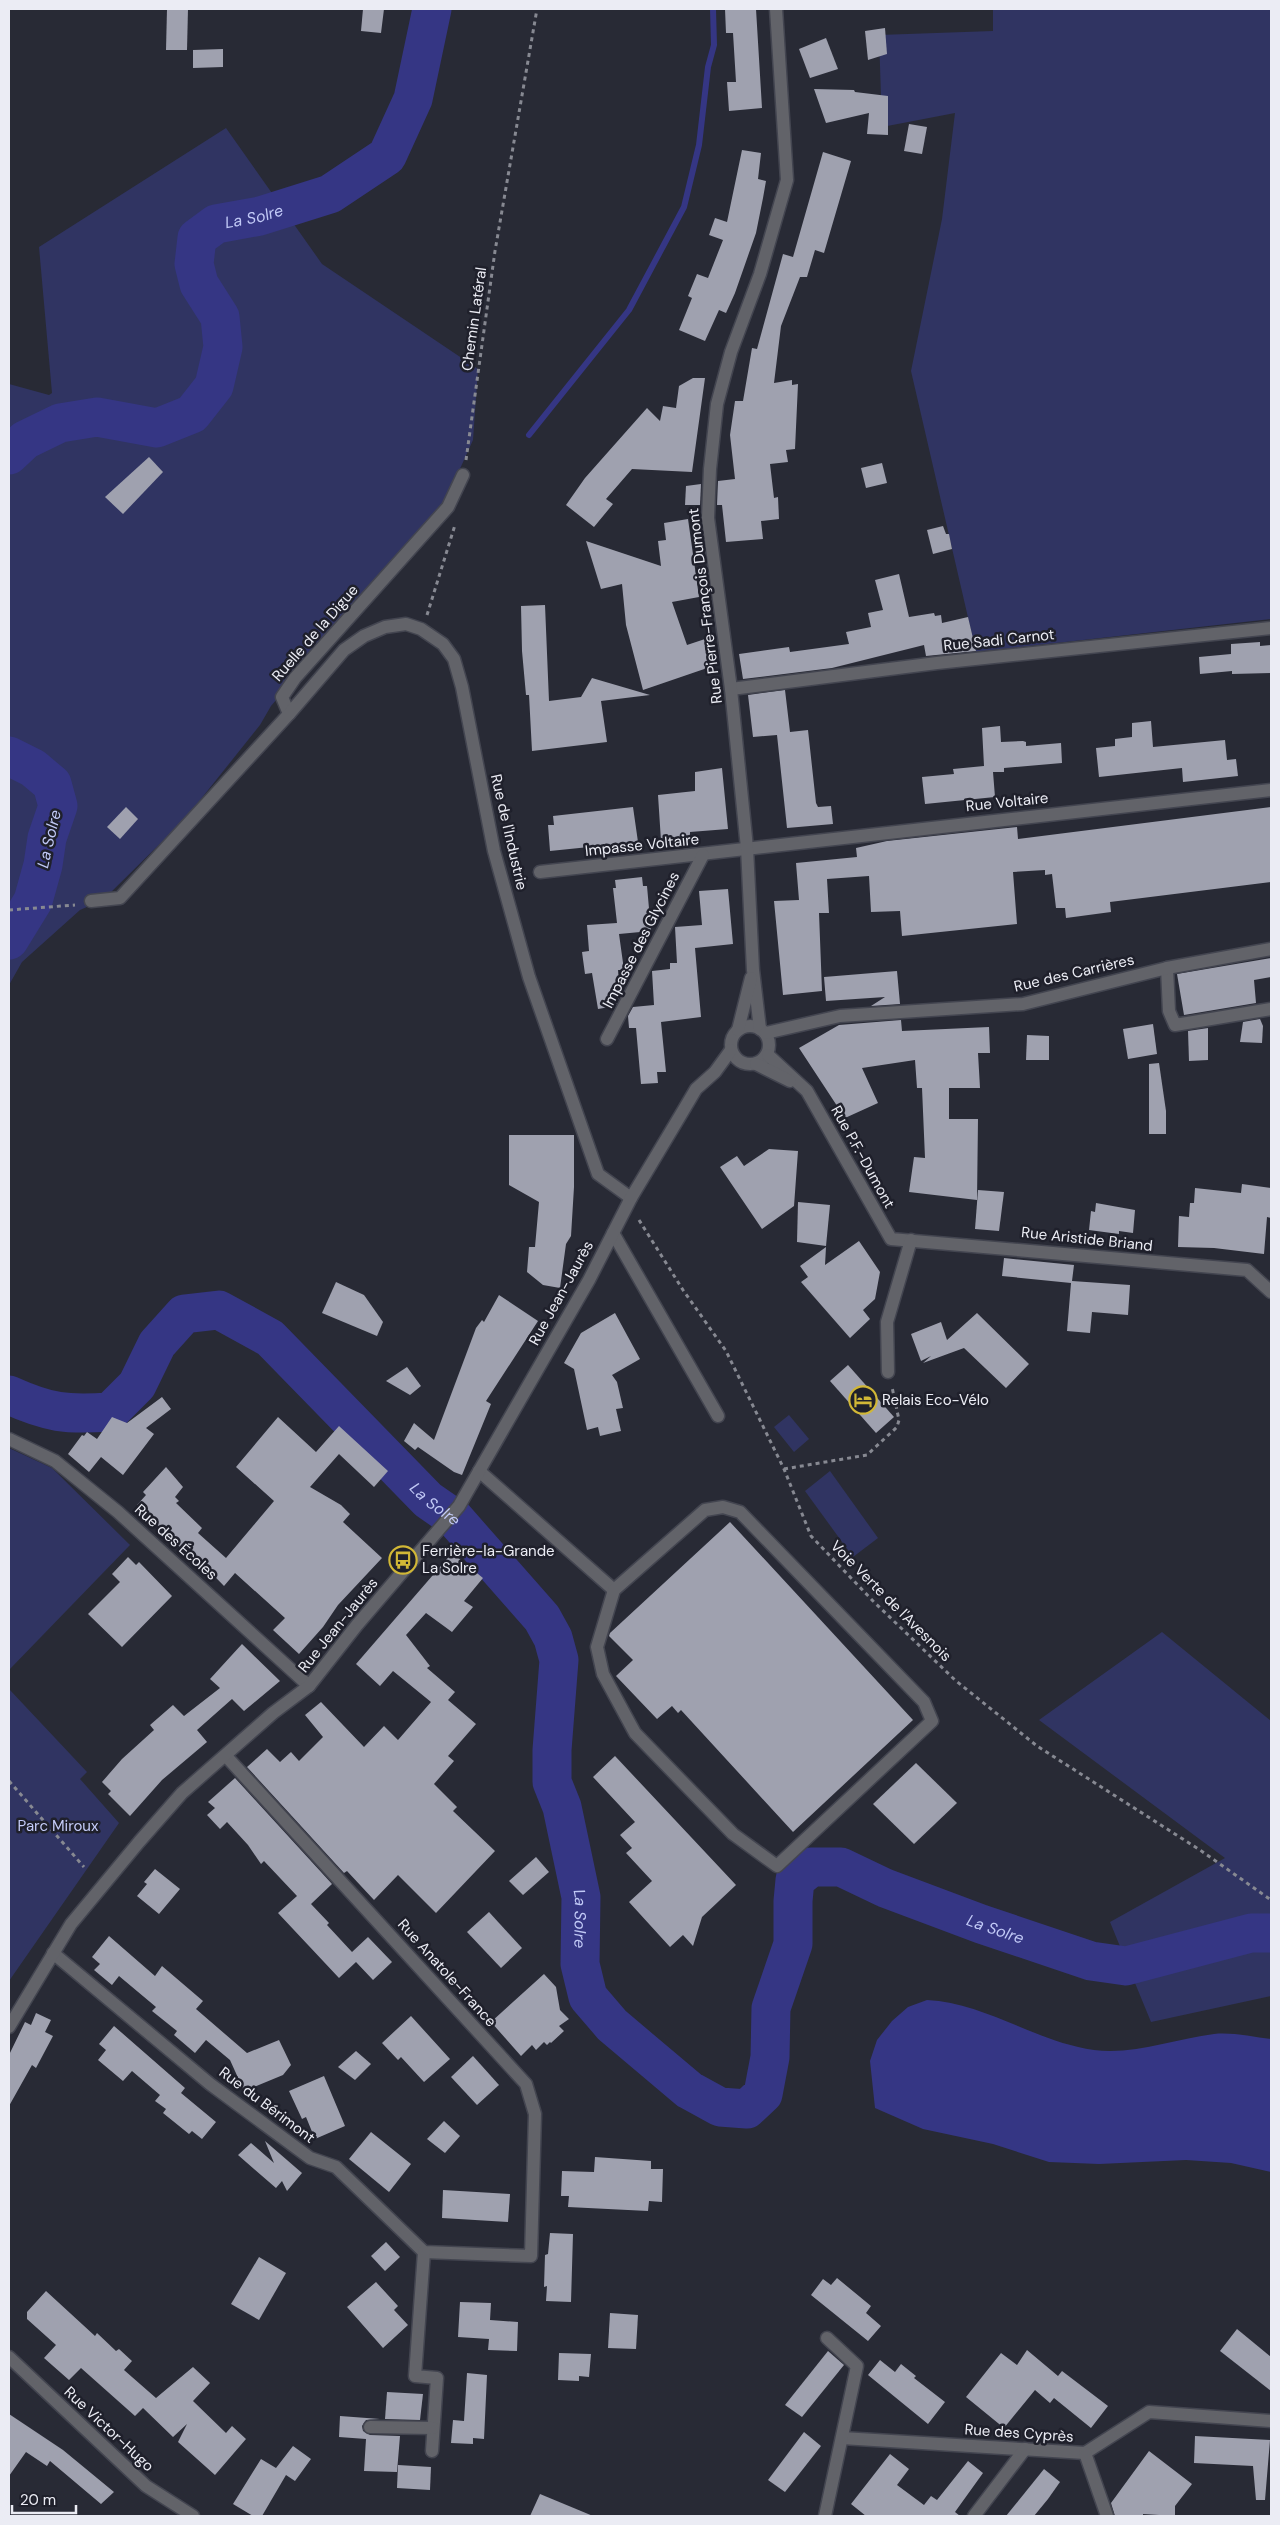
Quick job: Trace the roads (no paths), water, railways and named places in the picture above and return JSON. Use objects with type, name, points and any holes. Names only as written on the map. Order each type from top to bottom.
[{"type":"street","name":"Rue Pierre-François Dumont","points":[[763,1031],[753,970],[747,848],[732,689],[708,518],[710,469],[717,404],[731,352],[760,274],[787,180],[776,9]]},
{"type":"street","name":"Ruelle de la Digue","points":[[289,714],[282,698],[295,678],[448,507],[463,475]]},
{"type":"street","name":"Rue de l'Industrie","points":[[289,714],[344,650],[364,636],[385,627],[406,624],[421,629],[443,644],[454,659],[462,687],[494,851],[524,959],[598,1174],[630,1198]]},
{"type":"street","name":"Rue Sadi Carnot","points":[[732,689],[937,663],[1271,628]]},
{"type":"street","points":[[91,901],[120,898],[289,714]]},
{"type":"street","name":"Rue Voltaire","points":[[747,848],[1271,790]]},
{"type":"street","name":"Impasse Voltaire","points":[[540,872],[703,855],[747,848]]},
{"type":"street","name":"Impasse des Glycines","points":[[608,1039],[703,855]]},
{"type":"street","name":"Rue des Carrières","points":[[763,1031],[840,1016],[1023,1004],[1167,968],[1271,949]]},
{"type":"street","points":[[1167,968],[1169,1011],[1175,1025],[1271,1009]]},
{"type":"street","points":[[753,970],[738,1030],[731,1043],[732,1050],[741,1063],[748,1065],[756,1064],[807,1090]]},
{"type":"street","points":[[738,1030],[753,1026],[763,1031],[769,1051]]},
{"type":"street","points":[[756,1064],[793,1026]]},
{"type":"street","name":"Rue Jean-Jaurès","points":[[9,2027],[71,1924],[139,1842],[182,1793],[273,1713],[309,1686],[357,1625],[459,1506],[589,1280],[630,1198],[696,1089],[715,1072],[732,1050]]},
{"type":"street","name":"Rue P.F.-Dumont","points":[[769,1051],[807,1090],[890,1239]]},
{"type":"street","name":"Rue Jean-Jaurès","points":[[715,1072],[741,1063]]},
{"type":"street","points":[[613,1233],[718,1416]]},
{"type":"street","name":"Rue Aristide Briand","points":[[890,1239],[1247,1270],[1271,1292]]},
{"type":"street","points":[[888,1372],[887,1322],[912,1240]]},
{"type":"street","name":"Rue des Écoles","points":[[9,1439],[55,1461],[118,1512],[309,1686]]},
{"type":"street","points":[[479,1471],[614,1590]]},
{"type":"street","points":[[723,1507],[740,1512],[924,1702],[932,1721],[777,1866],[733,1834],[635,1733],[603,1674],[597,1647],[614,1590],[705,1510],[723,1507]]},
{"type":"street","name":"Rue Anatole-France","points":[[226,1756],[526,2084],[535,2114],[531,2256],[424,2252]]},
{"type":"street","name":"Rue du Bérimont","points":[[53,1953],[210,2084],[310,2158],[336,2167],[424,2252]]},
{"type":"street","points":[[424,2252],[415,2376],[436,2378],[432,2451]]},
{"type":"street","points":[[825,2516],[857,2366],[827,2338]]},
{"type":"street","name":"Rue Victor-Hugo","points":[[9,2357],[146,2486],[194,2516]]},
{"type":"street","name":"Rue des Cyprès","points":[[842,2438],[1086,2453],[1149,2412],[1271,2421]]},
{"type":"street","points":[[370,2427],[434,2428]]},
{"type":"street","points":[[981,2514],[1025,2449]]},
{"type":"street","points":[[1086,2453],[1107,2516]]},
{"type":"waterway","name":"La Solre","points":[[9,455],[25,440],[60,423],[97,417],[157,428],[192,414],[214,386],[223,347],[220,317],[199,284],[194,264],[197,238],[216,224],[260,216],[330,194],[387,156],[413,99],[432,9]]},
{"type":"waterway","points":[[529,435],[629,310],[684,207],[699,145],[708,67],[714,45],[713,9]]},
{"type":"waterway","name":"La Solre","points":[[9,756],[33,768],[52,784],[58,806],[47,838],[43,865],[33,901],[9,940]]},
{"type":"waterway","name":"La Solre","points":[[9,1395],[35,1406],[69,1413],[110,1412],[137,1385],[157,1344],[184,1314],[219,1310],[270,1338],[428,1500],[454,1518],[542,1618],[553,1638],[559,1660],[552,1750],[552,1782],[562,1807],[581,1897],[580,1964],[588,1997],[612,2025],[689,2090],[720,2107],[747,2109],[763,2094],[770,2057],[771,2008],[793,1944],[795,1880],[811,1867],[841,1867],[885,1888],[981,1924],[1091,1961],[1126,1966],[1251,1933],[1271,1933]]},
{"type":"place","name":"Relais Eco-Vélo","points":[[863,1400]]},
{"type":"place","name":"Ferrière-la-Grande La Solre","points":[[403,1560]]},
{"type":"park label","name":"Parc Miroux","points":[[58,1826]]}]
